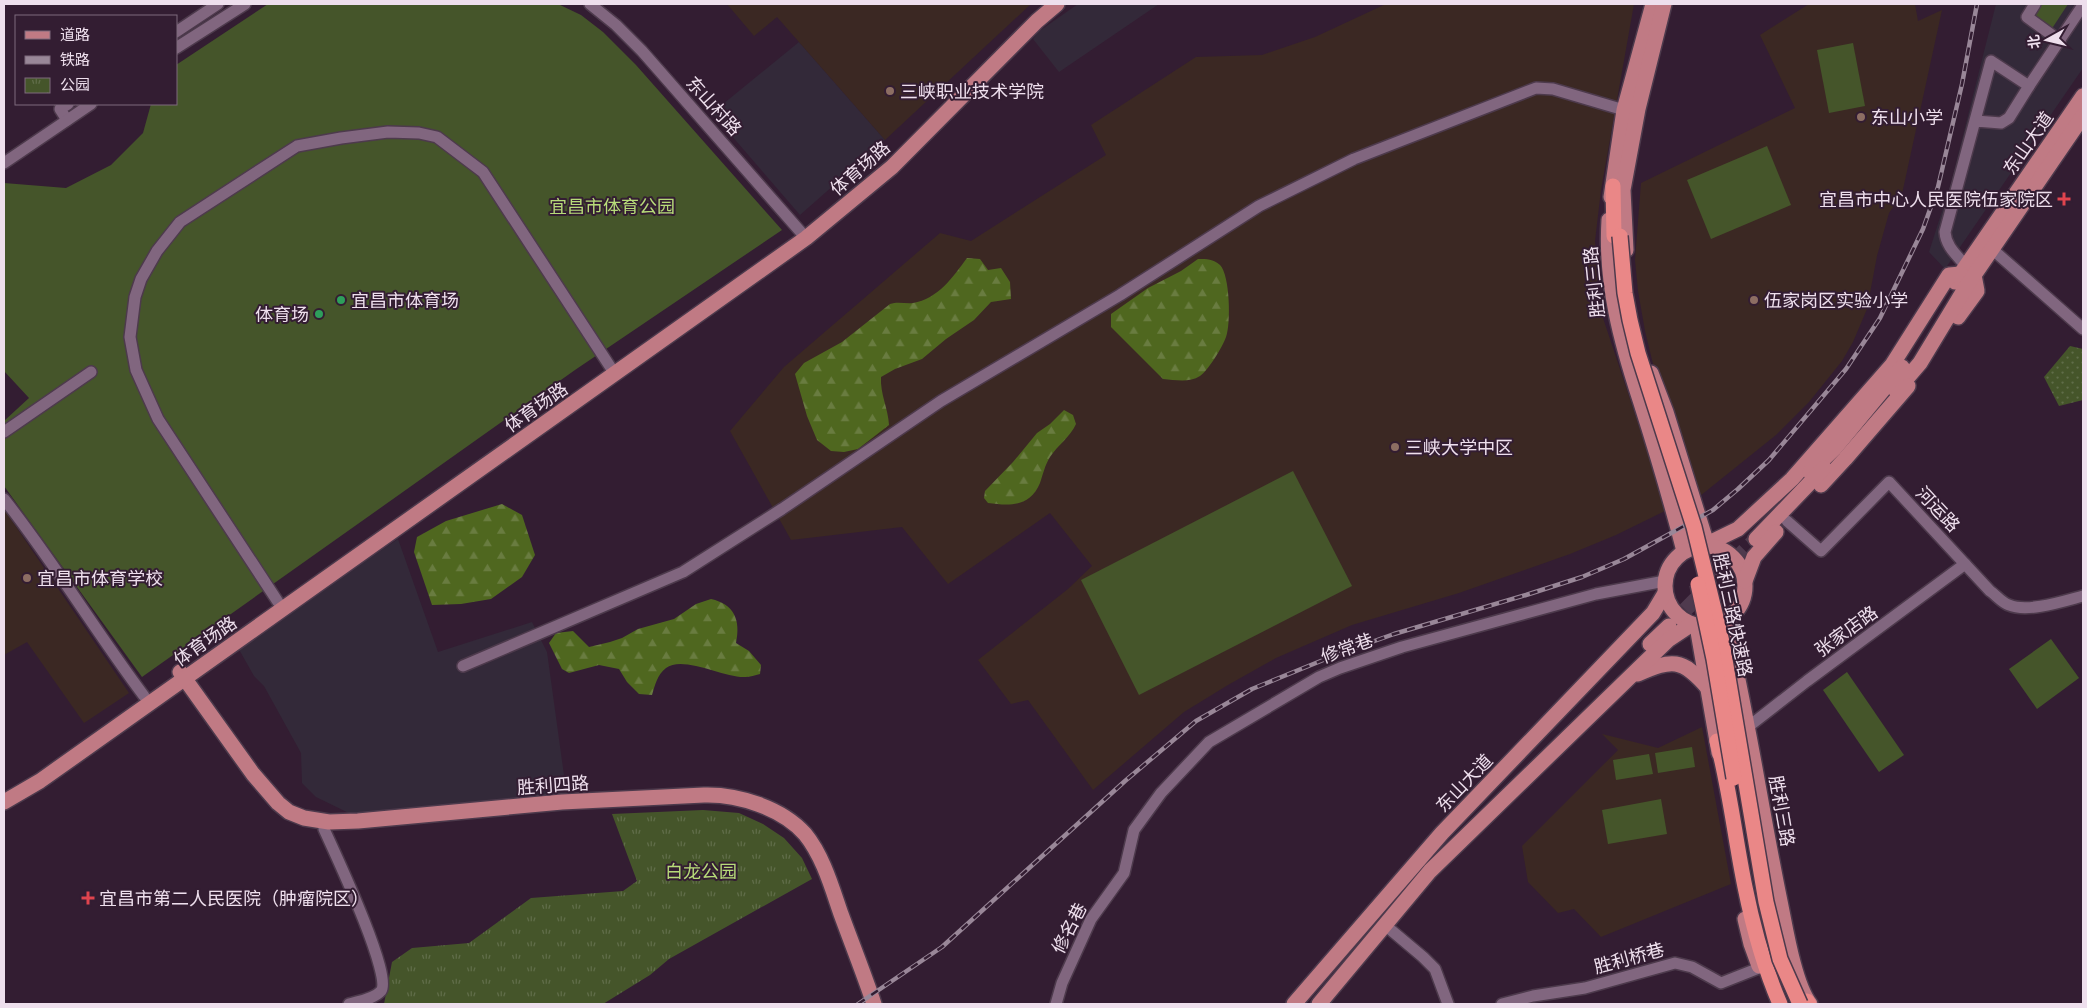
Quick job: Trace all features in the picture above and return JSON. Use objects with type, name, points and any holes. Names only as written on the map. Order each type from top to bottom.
[{"type":"highway","points":[[1617,236],[1618,188]]},
{"type":"highway","name":"胜利三路快速路","points":[[1617,236],[1625,293],[1638,353],[1694,527],[1720,633],[1766,902],[1780,959],[1807,1003]]},
{"type":"highway","name":"胜利三路快速路","points":[[1617,236],[1624,322],[1666,463],[1699,588],[1762,923],[1773,964],[1790,1004]]},
{"type":"highway","points":[[1717,741],[1725,771],[1745,888],[1760,946],[1780,1004]]},
{"type":"main road","name":"体育场路","points":[[4,802],[40,781],[278,602],[376,532],[487,457],[804,234],[888,158],[1030,16],[1045,4]]},
{"type":"main road","name":"体育场路","points":[[4,792],[45,767],[144,696],[179,677],[804,234],[892,167],[1037,20],[1057,4]]},
{"type":"main road","name":"胜利三路","points":[[1653,4],[1624,110],[1618,188],[1629,290],[1635,319],[1707,544]]},
{"type":"main road","name":"胜利三路","points":[[1664,4],[1618,188],[1608,236],[1609,271],[1614,305],[1630,373],[1684,551]]},
{"type":"main road","name":"东山大道","points":[[1964,277],[2083,96]]},
{"type":"main road","name":"东山大道","points":[[1964,277],[1992,248],[2083,116]]},
{"type":"main road","points":[[1707,544],[1720,548],[1730,554],[1742,571],[1745,581],[1745,593],[1741,604],[1734,614],[1725,621],[1711,626],[1695,625],[1674,612],[1665,587],[1668,568],[1684,551],[1707,544],[1738,529],[1792,479],[1892,365],[1949,275],[1964,277],[1977,291],[1926,365],[1846,460],[1754,557],[1745,581]]},
{"type":"main road","points":[[1753,536],[1782,513],[1920,363],[1964,277]]},
{"type":"main road","name":"东山大道","points":[[1294,1004],[1442,833],[1653,613],[1665,587]]},
{"type":"main road","name":"胜利三路","points":[[1725,621],[1748,727],[1787,935],[1807,1003]]},
{"type":"main road","points":[[1419,859],[1665,622],[1574,722],[1517,775],[1434,862],[1430,871]]},
{"type":"main road","points":[[1319,1004],[1430,871],[1668,640],[1695,625]]},
{"type":"main road","points":[[1695,625],[1717,741],[1743,910],[1751,944],[1772,1004]]},
{"type":"main road","points":[[1630,677],[1667,663],[1680,664],[1694,671],[1708,689]]},
{"type":"main road","name":"胜利四路","points":[[179,677],[260,795],[287,818],[324,829],[368,828],[563,809],[711,803],[743,806],[770,818],[795,834],[809,852],[825,888],[865,1004]]},
{"type":"main road","name":"胜利四路","points":[[179,677],[269,794],[289,812],[304,818],[329,822],[358,821],[562,802],[720,794],[742,799],[766,808],[793,824],[804,834],[814,848],[831,886],[874,1004]]},
{"type":"street","points":[[178,31],[218,4]]},
{"type":"street","points":[[178,47],[245,4]]},
{"type":"street","name":"东山村路","points":[[590,4],[616,25],[642,51],[804,234]]},
{"type":"street","points":[[2035,4],[2027,17],[2060,41]]},
{"type":"street","points":[[1976,121],[2001,123],[2009,118],[2083,5]]},
{"type":"street","points":[[1964,277],[1946,241],[1945,232],[1991,61],[2029,86]]},
{"type":"street","points":[[463,666],[683,572],[782,509],[941,401],[1120,295],[1259,206],[1354,159],[1536,88],[1553,88],[1624,110]]},
{"type":"street","points":[[66,105],[60,109],[67,120]]},
{"type":"street","points":[[4,162],[90,105]]},
{"type":"street","points":[[278,602],[158,419],[136,370],[130,337],[135,297],[141,279],[157,252],[180,222],[298,146],[388,132],[419,133],[437,137],[483,172],[611,368]]},
{"type":"street","points":[[1992,248],[2083,329]]},
{"type":"street","points":[[2037,287],[2083,319]]},
{"type":"street","points":[[4,432],[91,372]]},
{"type":"street","name":"河运路","points":[[1787,521],[1821,551],[1889,482],[1990,591],[2008,605],[2021,608],[2034,607],[2083,596]]},
{"type":"street","points":[[4,499],[60,575],[109,650],[144,696]]},
{"type":"street","name":"张家店路","points":[[1748,727],[1965,564]]},
{"type":"street","name":"修常巷","points":[[1124,873],[1134,830],[1161,793],[1209,742],[1318,677],[1402,647],[1596,594],[1665,587]]},
{"type":"street","points":[[324,829],[376,950],[383,984],[381,990],[374,996],[349,1004]]},
{"type":"street","name":"修名巷","points":[[1056,1004],[1062,983],[1090,919],[1124,873]]},
{"type":"street","points":[[1385,925],[1423,957],[1434,970],[1448,1004]]},
{"type":"street","name":"胜利桥巷","points":[[1502,1004],[1542,994],[1585,988],[1675,964],[1692,966],[1721,983],[1760,968]]},
{"type":"shaded area","name":"三峡职业技术学院","points":[[727,4],[1031,4],[885,140],[777,17],[754,36]]},
{"type":"shaded area","points":[[1078,4],[1159,4],[1059,72],[1033,39],[1038,32]]},
{"type":"shaded area","points":[[1386,4],[1634,4],[1601,190],[1595,241],[1601,312],[1667,510],[1616,535],[1570,554],[1459,593],[1352,625],[1276,658],[1184,712],[1093,790],[1028,700],[1011,704],[978,660],[1068,589],[1092,566],[1050,513],[948,584],[902,527],[791,540],[730,431],[784,367],[940,233],[971,241],[1106,155],[1091,125],[1196,57],[1262,55],[1315,37]]},
{"type":"shaded area","name":"伍家岗区实验小学","points":[[1809,4],[1915,4],[1918,21],[1942,10],[1902,194],[1889,213],[1877,256],[1867,309],[1853,342],[1842,361],[1809,402],[1776,435],[1700,496],[1654,368],[1645,331],[1635,260],[1641,183],[1795,108],[1760,35]]},
{"type":"shaded area","points":[[1996,4],[2083,4],[2083,68],[1945,269],[1929,252],[1951,183]]},
{"type":"shaded area","points":[[799,42],[885,140],[800,215],[712,113]]},
{"type":"shaded area","name":"宜昌市体育学校","points":[[4,509],[129,693],[84,723],[27,642],[4,655]]},
{"type":"shaded area","points":[[398,539],[438,652],[532,622],[547,652],[567,797],[357,817],[316,797],[302,783],[301,753],[264,686],[254,676],[237,646]]},
{"type":"shaded area","points":[[1702,727],[1731,884],[1601,937],[1574,909],[1558,913],[1528,882],[1522,846],[1618,750],[1602,734],[1658,748]]},
{"type":"green space","name":"宜昌市体育场","points":[[268,4],[558,4],[581,15],[603,32],[636,65],[782,230],[575,370],[142,677],[4,486],[4,421],[29,398],[4,371],[4,183],[66,188],[111,165],[143,133],[151,105],[178,105],[178,64]]},
{"type":"green space","points":[[2038,4],[2068,4],[2051,30],[2030,16]]},
{"type":"green space","points":[[1853,43],[1865,106],[1829,113],[1817,50]]},
{"type":"green space","points":[[1767,146],[1791,205],[1711,239],[1687,180]]},
{"type":"green space","points":[[967,258],[980,259],[988,270],[1001,268],[1010,282],[1011,299],[991,302],[974,320],[946,339],[922,359],[895,369],[881,377],[889,425],[858,449],[844,452],[831,451],[817,440],[807,416],[795,374],[804,363],[842,342],[890,304],[913,303],[930,297],[950,280]]},
{"type":"green space","points":[[1198,259],[1207,259],[1215,262],[1223,270],[1229,300],[1228,331],[1215,358],[1200,376],[1187,380],[1163,379],[1111,327],[1111,314],[1148,288],[1181,271]]},
{"type":"green space","points":[[2070,346],[2083,349],[2083,400],[2059,406],[2044,377]]},
{"type":"green space","points":[[1064,410],[1073,415],[1076,424],[1071,433],[1050,457],[1036,491],[1025,501],[1018,503],[1004,505],[988,503],[984,498],[985,491],[1037,433],[1050,424]]},
{"type":"green space","points":[[1293,471],[1352,586],[1139,695],[1081,580]]},
{"type":"green space","points":[[502,504],[522,515],[535,555],[522,577],[491,599],[461,604],[432,605],[414,552],[417,537],[446,521]]},
{"type":"green space","points":[[711,599],[719,601],[734,614],[737,627],[736,643],[749,651],[761,665],[760,674],[747,677],[736,676],[693,665],[673,665],[666,668],[660,674],[652,695],[639,694],[627,682],[619,669],[599,665],[569,673],[562,669],[549,643],[556,633],[573,631],[589,647],[610,642],[638,629],[674,619],[696,604]]},
{"type":"green space","points":[[2051,639],[2079,678],[2037,709],[2009,669]]},
{"type":"green space","points":[[1847,672],[1904,755],[1879,772],[1823,690]]},
{"type":"green space","points":[[1692,747],[1695,767],[1658,773],[1655,753]]},
{"type":"green space","points":[[1649,754],[1653,774],[1616,780],[1613,760]]},
{"type":"green space","points":[[1661,799],[1667,834],[1608,844],[1602,810]]},
{"type":"green space","name":"白龙公园","points":[[703,810],[739,813],[763,824],[784,838],[802,858],[812,879],[669,959],[650,975],[603,1004],[384,1004],[392,962],[412,948],[469,943],[531,898],[623,891],[637,881],[612,814]]},
{"type":"tunnel","points":[[1669,626],[1756,539]]},
{"type":"railway","points":[[858,1004],[942,947],[1125,781],[1196,721],[1252,689],[1338,654],[1394,634],[1582,577],[1624,559],[1713,510],[1738,489],[1769,460],[1846,369],[1880,318],[1923,229],[1938,187],[1962,84],[1977,4]]},
{"type":"place","name":"三峡职业技术学院","points":[[890,91]]},
{"type":"place","name":"东山小学","points":[[1861,117]]},
{"type":"place","name":"宜昌市中心人民医院伍家院区","points":[[2064,199]]},
{"type":"place","name":"宜昌市体育场","points":[[341,300]]},
{"type":"place","name":"伍家岗区实验小学","points":[[1754,300]]},
{"type":"place","name":"体育场","points":[[319,314]]},
{"type":"place","name":"三峡大学中区","points":[[1395,447]]},
{"type":"place","name":"宜昌市体育学校","points":[[27,578]]},
{"type":"place","name":"宜昌市第二人民医院（肿瘤院区）","points":[[88,898]]},
{"type":"park label","name":"宜昌市体育公园","points":[[612,206]]}]
